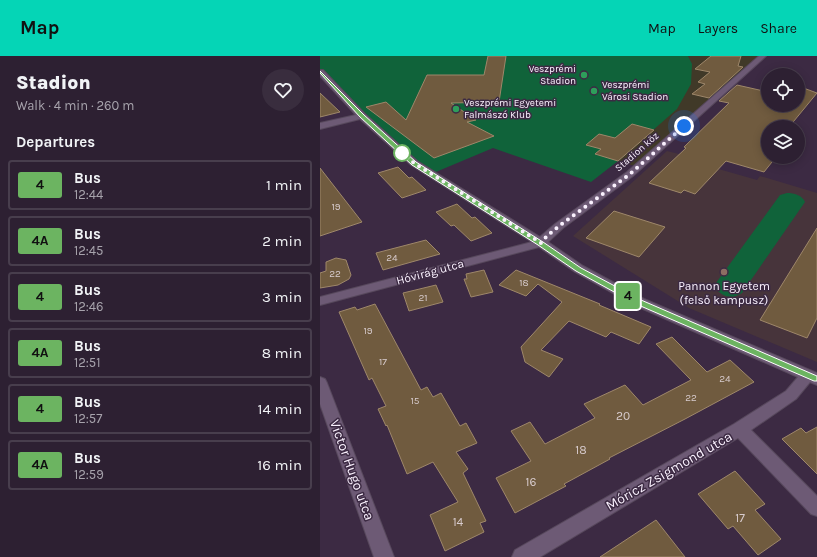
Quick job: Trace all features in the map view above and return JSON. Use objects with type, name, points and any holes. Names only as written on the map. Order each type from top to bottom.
[{"type":"street","name":"Stadion köz","points":[[541,243],[559,226],[630,174],[763,56]]},
{"type":"street","points":[[320,72],[362,116],[414,163],[541,243],[578,270],[639,302],[812,377]]},
{"type":"street","points":[[320,126],[362,116]]},
{"type":"street","name":"Hóvirág utca","points":[[320,301],[541,243]]},
{"type":"street","name":"Móricz Zsigmond utca","points":[[522,557],[740,429],[791,395],[812,377]]},
{"type":"street","name":"Victor Hugo utca","points":[[320,382],[384,557]]},
{"type":"street","points":[[740,429],[817,508]]},
{"type":"shaded area","points":[[688,56],[763,56],[638,167],[618,161],[654,130],[692,64]]},
{"type":"shaded area","name":"Pannon Egyetem (felső kampusz)","points":[[667,151],[711,162],[708,166],[757,180],[760,176],[817,193],[817,362],[689,308],[573,236]]},
{"type":"green space","points":[[320,56],[688,56],[692,64],[691,84],[677,109],[618,161],[591,182],[493,148],[431,174],[414,163],[320,72]]},
{"type":"green space","points":[[787,193],[798,195],[805,202],[742,293],[731,297],[721,294],[715,288],[716,283],[780,195]]},
{"type":"building","points":[[488,56],[506,56],[499,102],[451,103],[476,120],[467,122],[494,136],[434,158],[366,107],[386,102],[406,120],[427,75],[484,75]]},
{"type":"building","points":[[711,56],[741,56],[738,66],[743,67],[709,98],[692,94],[705,84],[698,82],[710,72],[695,69]]},
{"type":"building","points":[[737,85],[761,90],[761,112],[801,112],[795,120],[761,120],[761,164],[770,164],[764,172],[726,161],[695,194],[684,190],[681,193],[649,183],[686,148],[684,147],[729,103],[719,101]]},
{"type":"building","points":[[805,89],[817,93],[805,108]]},
{"type":"building","points":[[320,93],[340,112],[320,117]]},
{"type":"building","points":[[632,124],[654,130],[618,161],[595,154],[601,149],[586,145],[599,134],[615,138]]},
{"type":"building","points":[[398,167],[409,178],[412,177],[426,190],[402,198],[378,173]]},
{"type":"building","points":[[320,168],[362,222],[320,236]]},
{"type":"building","points":[[457,204],[472,218],[475,217],[492,233],[471,241],[454,225],[451,226],[436,212]]},
{"type":"building","points":[[614,211],[665,227],[639,257],[586,238]]},
{"type":"building","points":[[817,228],[817,318],[807,338],[760,320]]},
{"type":"building","points":[[426,240],[440,254],[383,270],[376,253]]},
{"type":"building","points":[[336,258],[346,260],[351,275],[349,279],[338,285],[320,288],[320,273],[326,271],[326,262]]},
{"type":"building","points":[[484,270],[493,292],[471,297],[464,279],[467,279],[466,274]]},
{"type":"building","points":[[516,270],[600,304],[599,305],[651,327],[639,344],[611,332],[606,337],[569,321],[541,350],[563,359],[549,377],[525,362],[521,347],[562,302],[538,284],[526,296],[499,285]]},
{"type":"building","points":[[436,285],[443,302],[409,311],[403,293]]},
{"type":"building","points":[[375,304],[421,390],[427,387],[433,397],[441,393],[460,426],[466,423],[477,443],[456,452],[468,469],[463,473],[486,521],[480,523],[484,532],[445,551],[430,515],[458,502],[433,462],[407,474],[387,425],[386,426],[378,409],[386,406],[372,378],[369,380],[339,312],[355,307],[357,310]]},
{"type":"building","points":[[672,337],[707,372],[730,360],[754,382],[609,458],[610,459],[564,484],[566,486],[515,513],[496,478],[531,461],[511,431],[530,422],[545,444],[595,418],[584,404],[625,385],[643,405],[691,380],[656,344]]},
{"type":"building","points":[[817,427],[817,474],[782,439],[801,428],[806,433]]},
{"type":"building","points":[[735,471],[765,504],[755,510],[781,539],[758,555],[733,526],[728,529],[698,494]]},
{"type":"building","points":[[656,520],[685,557],[600,557]]},
{"type":"bus line","name":"4","points":[[320,72],[385,139],[414,163],[541,243],[578,270],[639,302],[817,379]]},
{"type":"place","name":"Veszprémi Stadion","points":[[584,75]]},
{"type":"place","name":"Veszprémi Városi Stadion","points":[[594,91]]},
{"type":"place","name":"Veszprémi Egyetemi Falmászó Klub","points":[[456,109]]},
{"type":"place","name":"Pannon Egyetem (felső kampusz)","points":[[724,272]]},
{"type":"route","points":[[402,153],[414,163],[541,243],[559,226],[630,174],[684,126]]}]
